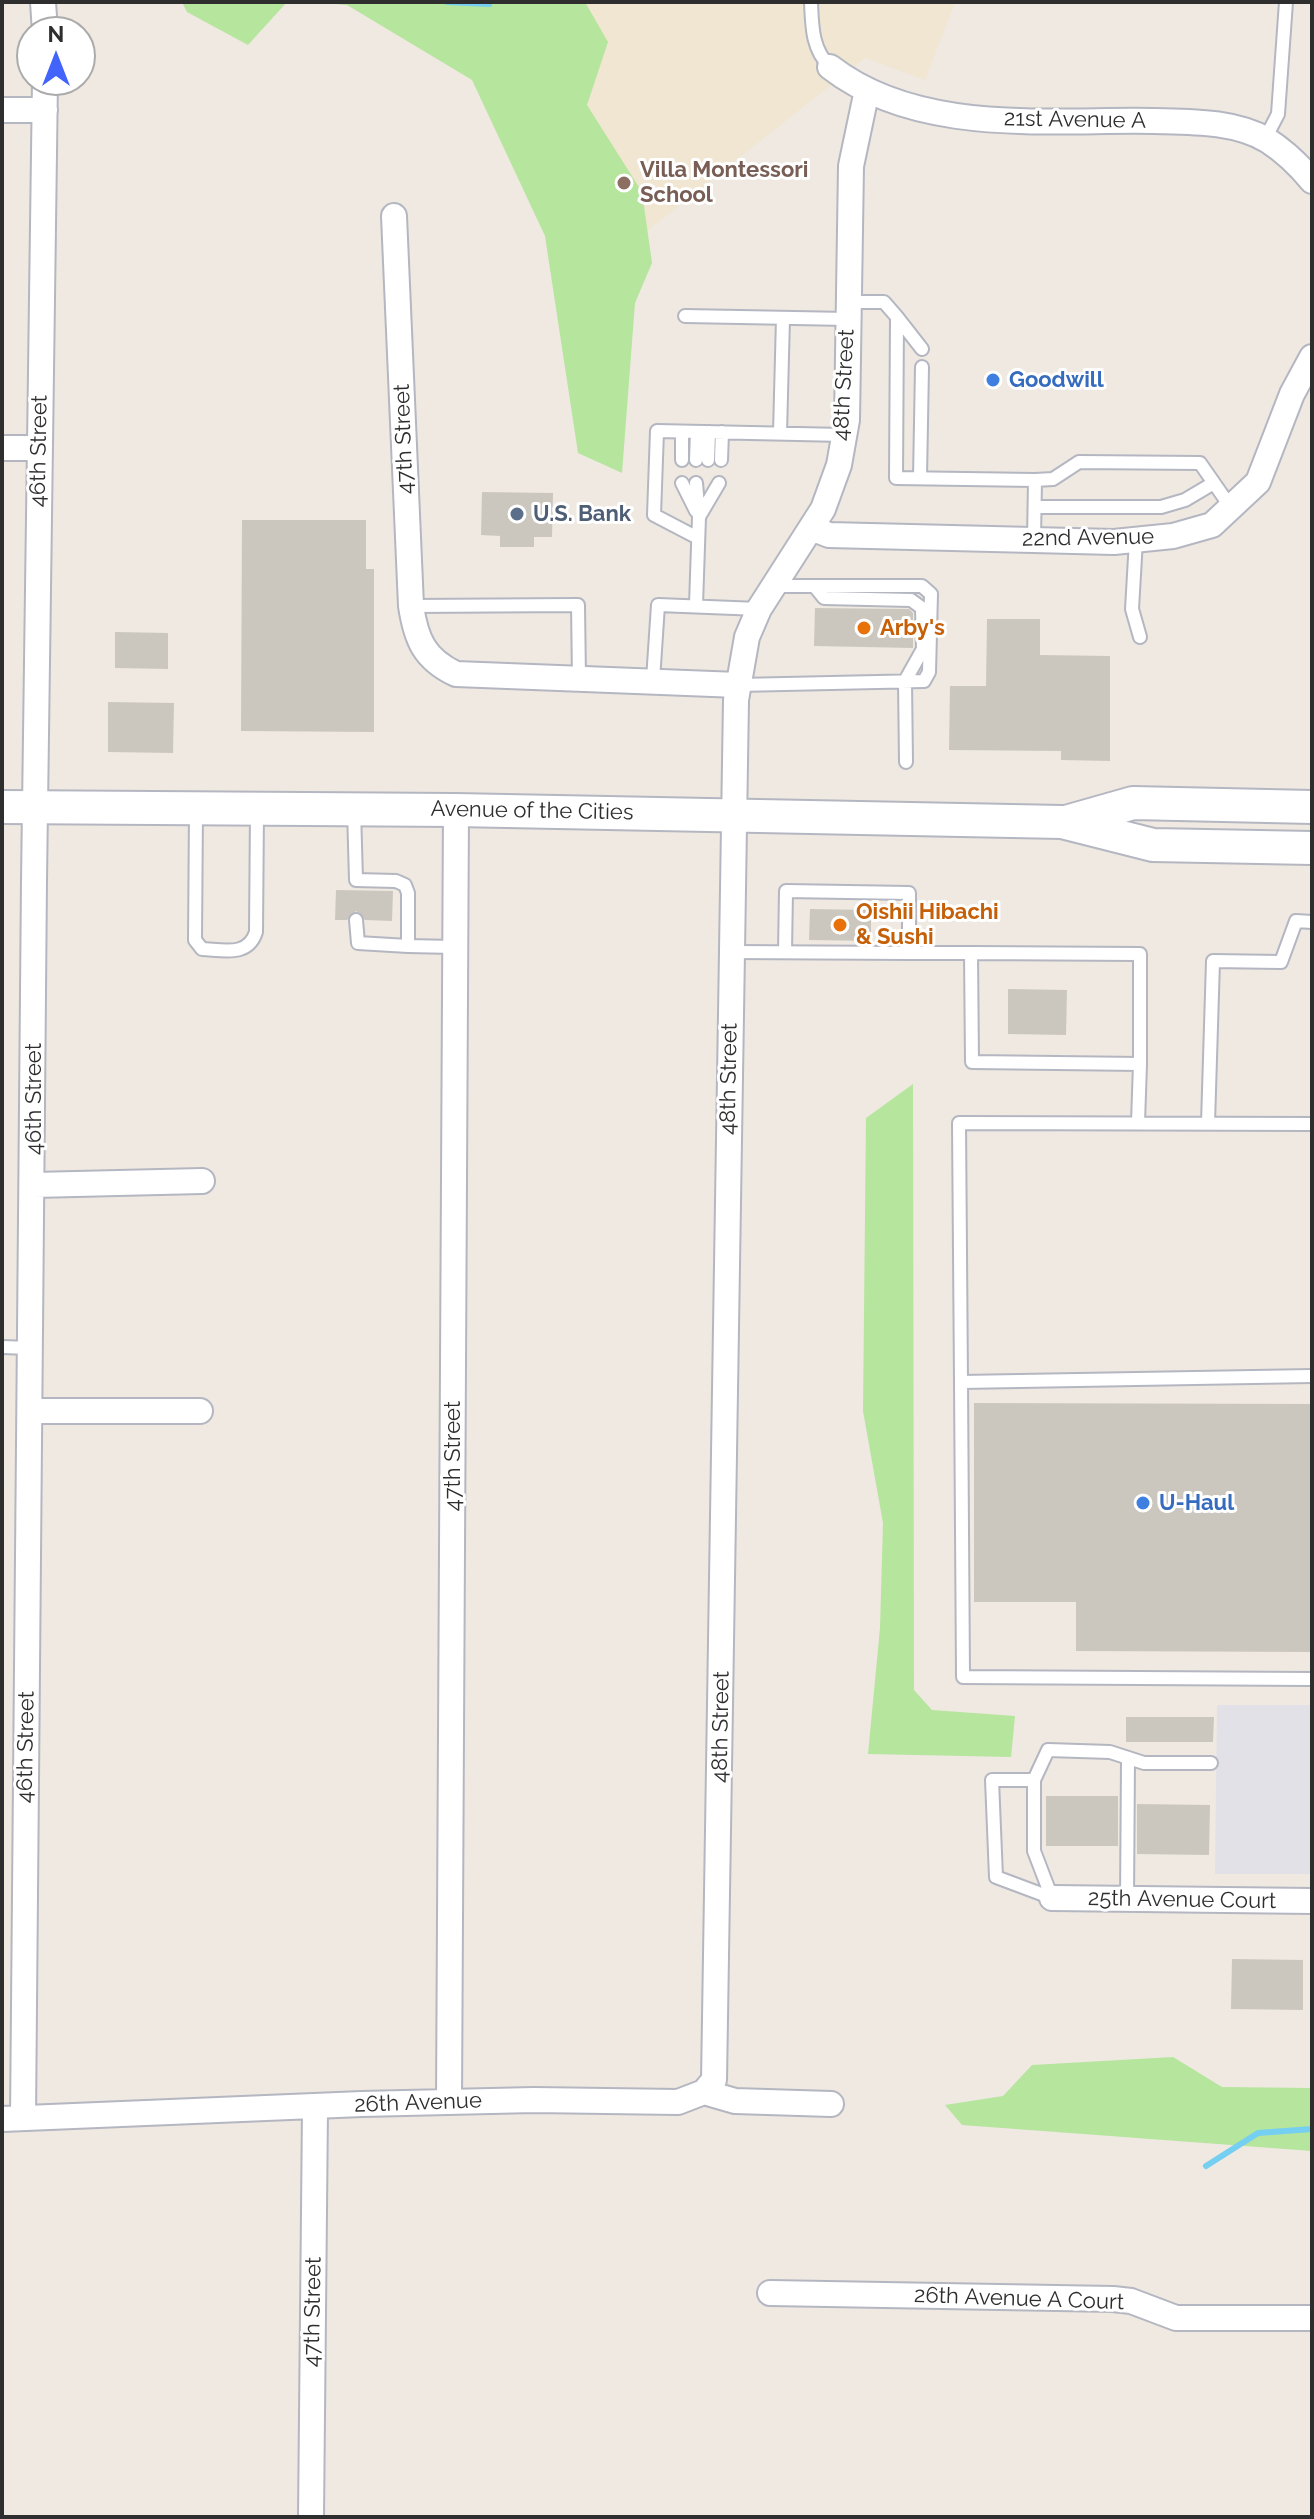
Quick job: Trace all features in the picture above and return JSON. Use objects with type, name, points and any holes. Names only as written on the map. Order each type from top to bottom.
[{"type":"main road","name":"Avenue of the Cities","points":[[1062,822],[1133,803],[1312,807]]},
{"type":"main road","name":"Avenue of the Cities","points":[[2,807],[456,810],[1062,822],[1153,845],[1312,848]]},
{"type":"main road","points":[[1153,845],[1297,865],[1312,864]]},
{"type":"street","name":"21st Avenue A","points":[[830,67],[867,90],[917,108],[974,118],[1205,122],[1265,139],[1297,163],[1312,181]]},
{"type":"street","name":"48th Street","points":[[704,2092],[714,2080],[717,2063],[730,952],[738,685],[747,637],[771,586],[811,528],[832,485],[844,435],[851,166],[867,90]]},
{"type":"street","name":"46th Street","points":[[13,2119],[34,1185],[35,807],[45,96]]},
{"type":"street","points":[[2,110],[45,110]]},
{"type":"street","name":"47th Street","points":[[394,216],[411,606],[419,645],[456,674],[579,679]]},
{"type":"street","name":"22nd Avenue","points":[[811,528],[829,535],[1136,540],[1173,536],[1212,525],[1258,482],[1292,394],[1312,357]]},
{"type":"street","points":[[2,448],[39,448]]},
{"type":"street","points":[[579,679],[738,685]]},
{"type":"street","name":"47th Street","points":[[449,2102],[456,810]]},
{"type":"street","points":[[34,1185],[202,1181]]},
{"type":"street","points":[[30,1411],[200,1411]]},
{"type":"street","name":"25th Avenue Court","points":[[1052,1898],[1312,1901]]},
{"type":"street","name":"26th Avenue","points":[[13,2119],[449,2102],[678,2102],[704,2092],[735,2101],[831,2104]]},
{"type":"street","name":"47th Street","points":[[311,2517],[315,2108]]},
{"type":"street","name":"26th Avenue A Court","points":[[770,2293],[1113,2299],[1131,2301],[1176,2318],[1312,2318]]},
{"type":"lane","points":[[811,2],[813,35],[821,58],[830,67]]},
{"type":"lane","points":[[1265,139],[1278,114],[1286,2]]},
{"type":"lane","points":[[685,316],[783,318],[884,302],[922,349]]},
{"type":"lane","points":[[897,317],[896,478],[1035,480],[1053,479],[1079,462],[1200,463],[1232,509]]},
{"type":"lane","points":[[780,433],[783,318]]},
{"type":"lane","points":[[920,478],[922,367]]},
{"type":"lane","points":[[698,538],[654,515],[657,431],[844,435]]},
{"type":"lane","points":[[682,432],[682,460]]},
{"type":"lane","points":[[709,432],[708,460],[709,432]]},
{"type":"lane","points":[[1034,540],[1035,480]]},
{"type":"lane","points":[[682,483],[699,517]]},
{"type":"lane","points":[[696,605],[699,517],[707,483],[699,517]]},
{"type":"lane","points":[[1035,507],[1161,507],[1185,500],[1212,484]]},
{"type":"lane","points":[[1136,540],[1132,609],[1140,637]]},
{"type":"lane","points":[[738,685],[924,681],[929,672],[931,594],[922,586],[771,586]]},
{"type":"lane","points":[[411,606],[578,605],[579,679]]},
{"type":"lane","points":[[653,680],[658,605],[759,609]]},
{"type":"lane","points":[[905,681],[906,762]]},
{"type":"lane","points":[[196,810],[195,940],[202,949],[244,950],[252,944],[256,932],[257,810]]},
{"type":"lane","points":[[354,810],[356,885],[396,881],[405,885],[408,893],[408,946]]},
{"type":"lane","points":[[785,952],[786,891],[909,893],[909,953]]},
{"type":"lane","points":[[356,920],[358,943],[454,947]]},
{"type":"lane","points":[[1208,1123],[1213,961],[1281,962],[1296,921],[1312,922]]},
{"type":"lane","points":[[730,952],[1140,954],[1138,1122]]},
{"type":"lane","points":[[971,953],[972,1062],[1140,1064]]},
{"type":"lane","points":[[1312,1124],[959,1123],[963,1677],[1312,1679]]},
{"type":"lane","points":[[2,1347],[30,1348]]},
{"type":"lane","points":[[961,1382],[1312,1376]]},
{"type":"lane","points":[[1052,1898],[1034,1851],[1034,1780],[1048,1750],[1110,1752],[1128,1760],[1211,1763]]},
{"type":"lane","points":[[1127,1900],[1128,1760]]},
{"type":"lane","points":[[1034,1780],[992,1780],[996,1877],[1052,1898]]},
{"type":"shaded area","name":"Villa Montessori School","points":[[450,2],[955,2],[925,80],[865,58],[588,278]]},
{"type":"shaded area","points":[[1217,1705],[1312,1705],[1312,1874],[1215,1874]]},
{"type":"green space","points":[[182,2],[287,2],[248,45],[187,12]]},
{"type":"green space","points":[[309,2],[585,2],[608,42],[587,105],[642,192],[652,263],[635,303],[622,473],[578,453],[545,236],[472,80],[347,5]]},
{"type":"green space","points":[[913,1084],[914,1690],[932,1710],[1015,1716],[1011,1757],[868,1754],[880,1628],[883,1523],[863,1411],[866,1118]]},
{"type":"green space","points":[[1173,2057],[1222,2087],[1312,2088],[1312,2151],[962,2125],[945,2105],[1003,2096],[1032,2065]]},
{"type":"building","name":"U.S. Bank","points":[[482,492],[553,493],[552,537],[534,537],[534,547],[500,547],[500,536],[481,535]]},
{"type":"building","points":[[242,520],[366,520],[366,569],[374,569],[374,732],[241,731]]},
{"type":"building","name":"Arby's","points":[[815,608],[909,609],[913,613],[913,648],[814,646]]},
{"type":"building","points":[[987,619],[1040,619],[1040,655],[1110,656],[1110,761],[1061,760],[1061,751],[949,750],[950,686],[986,686]]},
{"type":"building","points":[[115,632],[168,633],[168,669],[115,668]]},
{"type":"building","points":[[108,702],[174,703],[173,753],[108,752]]},
{"type":"building","points":[[336,890],[393,891],[392,921],[365,920],[356,911],[347,920],[335,920]]},
{"type":"building","name":"Oishii Hibachi & Sushi","points":[[810,909],[871,910],[871,941],[809,940]]},
{"type":"building","points":[[1008,989],[1067,990],[1066,1035],[1008,1034]]},
{"type":"building","name":"U-Haul","points":[[974,1403],[1312,1404],[1312,1652],[1076,1651],[1076,1602],[974,1602]]},
{"type":"building","points":[[1126,1717],[1214,1717],[1213,1742],[1126,1742]]},
{"type":"building","points":[[1046,1796],[1118,1796],[1118,1846],[1046,1846]]},
{"type":"building","points":[[1137,1804],[1210,1805],[1209,1855],[1137,1854]]},
{"type":"building","points":[[1232,1959],[1303,1960],[1303,2010],[1231,2009]]},
{"type":"waterway","points":[[447,2],[489,4]]},
{"type":"waterway","points":[[1206,2166],[1258,2133],[1312,2129]]},
{"type":"place","name":"Villa Montessori School","points":[[624,183]]},
{"type":"place","name":"Goodwill","points":[[993,380]]},
{"type":"place","name":"U.S. Bank","points":[[517,514]]},
{"type":"place","name":"Arby's","points":[[864,628]]},
{"type":"place","name":"Oishii Hibachi & Sushi","points":[[840,925]]},
{"type":"place","name":"U-Haul","points":[[1143,1503]]}]
